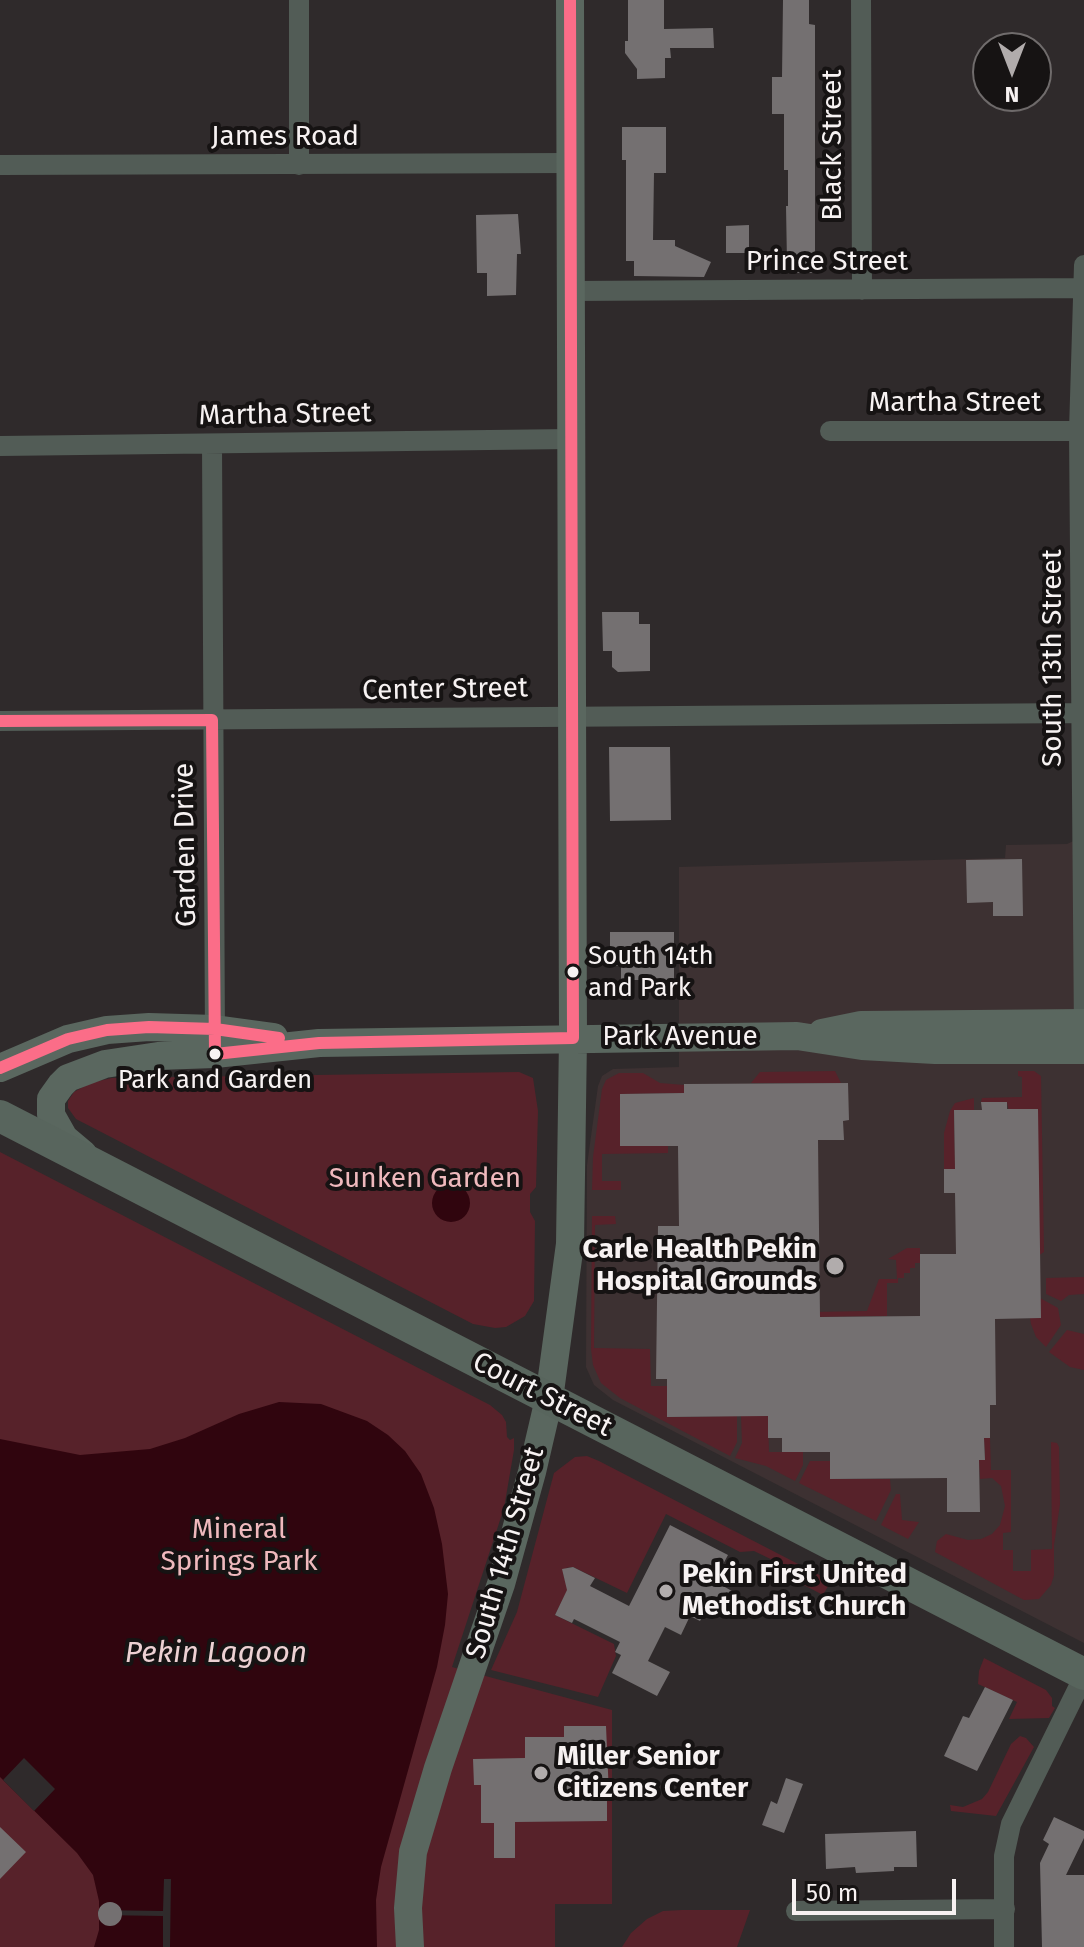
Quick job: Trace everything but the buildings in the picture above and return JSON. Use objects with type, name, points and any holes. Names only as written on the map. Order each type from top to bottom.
[{"type":"main road","name":"South 14th Street","points":[[410,1947],[410,1870],[419,1827],[508,1560],[549,1399],[570,1244],[573,1038],[570,0]]},
{"type":"main road","name":"Park Avenue","points":[[802,1036],[861,1025],[1084,1023]]},
{"type":"main road","name":"Park Avenue","points":[[0,1068],[76,1036],[149,1027],[215,1042],[802,1036],[862,1046],[935,1050],[1084,1050]]},
{"type":"main road","name":"Park Avenue","points":[[110,1173],[74,1147],[54,1123],[51,1099],[61,1085],[68,1078],[114,1062],[158,1056],[215,1042]]},
{"type":"main road","name":"Court Street","points":[[0,1116],[991,1624],[1084,1675]]},
{"type":"street","points":[[299,0],[299,165]]},
{"type":"street","name":"Black Street","points":[[861,0],[862,290]]},
{"type":"street","name":"James Road","points":[[0,165],[570,163]]},
{"type":"street","name":"South 13th Street","points":[[1084,265],[1079,431],[1084,1050]]},
{"type":"street","name":"Prince Street","points":[[571,291],[1083,288]]},
{"type":"street","name":"Martha Street","points":[[830,431],[1079,431]]},
{"type":"street","name":"Martha Street","points":[[0,446],[571,439]]},
{"type":"street","name":"Garden Drive","points":[[212,444],[215,1042]]},
{"type":"street","name":"Center Street","points":[[0,721],[1082,713]]},
{"type":"street","points":[[1004,1947],[1004,1856],[1011,1824],[1084,1675]]},
{"type":"street","points":[[796,1911],[1005,1909]]},
{"type":"shaded area","name":"Carle Health Pekin Hospital Grounds","points":[[1084,836],[1084,1643],[613,1400],[594,1385],[586,1367],[587,1165],[598,1086],[602,1076],[613,1069],[679,1067],[679,867],[1005,858],[1006,845],[1067,844]]},
{"type":"green space","points":[[835,1071],[841,1083],[751,1083],[760,1072]]},
{"type":"green space","points":[[1018,1071],[1034,1071],[1041,1076],[1044,1252],[1038,1256],[1007,1102],[981,1102],[982,1098],[1022,1097],[1022,1077],[1018,1076]]},
{"type":"green space","name":"Sunken Garden","points":[[519,1072],[533,1078],[538,1111],[536,1187],[530,1194],[530,1212],[535,1221],[534,1301],[525,1316],[506,1327],[495,1328],[473,1324],[76,1119],[68,1108],[68,1101],[74,1092],[90,1083],[112,1078]]},
{"type":"green space","points":[[619,1073],[643,1073],[660,1083],[684,1085],[684,1093],[620,1094],[620,1146],[655,1146],[668,1141],[668,1153],[602,1154],[602,1181],[621,1181],[621,1190],[592,1190],[602,1089],[606,1080]]},
{"type":"green space","points":[[974,1098],[974,1110],[954,1110],[955,1169],[944,1169],[944,1133],[950,1111],[955,1103]]},
{"type":"green space","name":"Mineral Springs Park","points":[[0,1152],[490,1405],[502,1415],[507,1437],[510,1440],[514,1438],[504,1508],[452,1667],[612,1710],[612,1904],[555,1904],[555,1947],[0,1947]]},
{"type":"green space","points":[[592,1216],[615,1216],[616,1224],[595,1225],[594,1348],[650,1349],[651,1386],[667,1386],[667,1417],[737,1416],[737,1442],[730,1456],[620,1398],[601,1383],[593,1365],[591,1349]]},
{"type":"green space","points":[[907,1248],[920,1248],[920,1263],[910,1268],[910,1273],[904,1273],[904,1278],[898,1278],[898,1283],[887,1283],[887,1316],[812,1317],[812,1312],[867,1311],[879,1279],[897,1279],[896,1260],[888,1259]]},
{"type":"green space","points":[[1084,1277],[1084,1294],[1069,1295],[1061,1301],[1046,1294],[1046,1278]]},
{"type":"green space","points":[[1040,1298],[1058,1308],[1061,1325],[1046,1347],[1036,1337],[1030,1318],[1041,1318]]},
{"type":"green space","points":[[1067,1330],[1084,1334],[1084,1370],[1070,1367],[1049,1352]]},
{"type":"green space","points":[[741,1416],[768,1416],[769,1452],[803,1452],[803,1465],[795,1481],[766,1466],[735,1458],[742,1443]]},
{"type":"green space","points":[[984,1438],[990,1438],[991,1470],[1011,1470],[1011,1532],[1003,1533],[1003,1550],[1013,1550],[1013,1571],[1031,1571],[1031,1550],[1052,1549],[1051,1442],[1059,1447],[1060,1504],[1054,1545],[1054,1575],[1051,1585],[1039,1599],[1024,1600],[935,1552],[937,1541],[946,1534],[968,1540],[981,1539],[992,1534],[1000,1525],[1005,1506],[1001,1486],[992,1478],[980,1479],[979,1460],[985,1460]]},
{"type":"green space","points":[[587,1456],[831,1581],[823,1595],[796,1581],[787,1567],[754,1551],[740,1552],[666,1514],[627,1593],[573,1567],[566,1568],[563,1573],[565,1580],[571,1583],[555,1615],[614,1644],[616,1656],[598,1697],[491,1670],[517,1612],[554,1473],[575,1457]]},
{"type":"green space","points":[[810,1461],[830,1461],[831,1479],[890,1479],[891,1490],[876,1521],[799,1483]]},
{"type":"green space","points":[[896,1494],[900,1494],[902,1520],[919,1522],[908,1539],[881,1525]]},
{"type":"green space","points":[[984,1658],[1046,1690],[1055,1708],[1049,1718],[1009,1719],[1017,1702],[978,1684]]},
{"type":"green space","points":[[1020,1736],[1034,1747],[996,1816],[951,1811],[950,1805],[963,1807],[982,1799],[1011,1744]]},
{"type":"green space","points":[[750,1910],[737,1947],[622,1947],[631,1933],[647,1919],[663,1911]]},
{"type":"water","points":[[451,1184],[465,1189],[470,1203],[465,1217],[451,1222],[437,1217],[432,1203],[437,1189]]},
{"type":"water","name":"Pekin Lagoon","points":[[279,1402],[321,1404],[367,1421],[388,1435],[405,1451],[421,1474],[434,1508],[442,1544],[448,1594],[445,1625],[437,1667],[381,1867],[376,1900],[377,1947],[94,1947],[99,1930],[99,1901],[93,1875],[77,1853],[0,1777],[0,1439],[80,1455],[150,1449],[185,1438],[239,1414]]},
{"type":"pier","points":[[24,1758],[55,1789],[34,1811],[3,1780]]},
{"type":"pier","points":[[164,1879],[171,1879],[170,1947],[163,1947],[163,1916],[98,1915],[98,1910],[163,1911]]},
{"type":"transit line","points":[[0,721],[212,720],[215,1054],[319,1043],[573,1038],[570,0]]},
{"type":"transit line","points":[[0,1068],[68,1039],[107,1030],[149,1027],[215,1029],[279,1038]]},
{"type":"place","name":"South 14th and Park","points":[[573,972]]},
{"type":"place","name":"Park and Garden","points":[[215,1054]]},
{"type":"place","name":"Carle Health Pekin Hospital Grounds","points":[[835,1266]]},
{"type":"place","name":"Pekin First United Methodist Church","points":[[666,1591]]},
{"type":"place","name":"Miller Senior Citizens Center","points":[[541,1773]]}]
